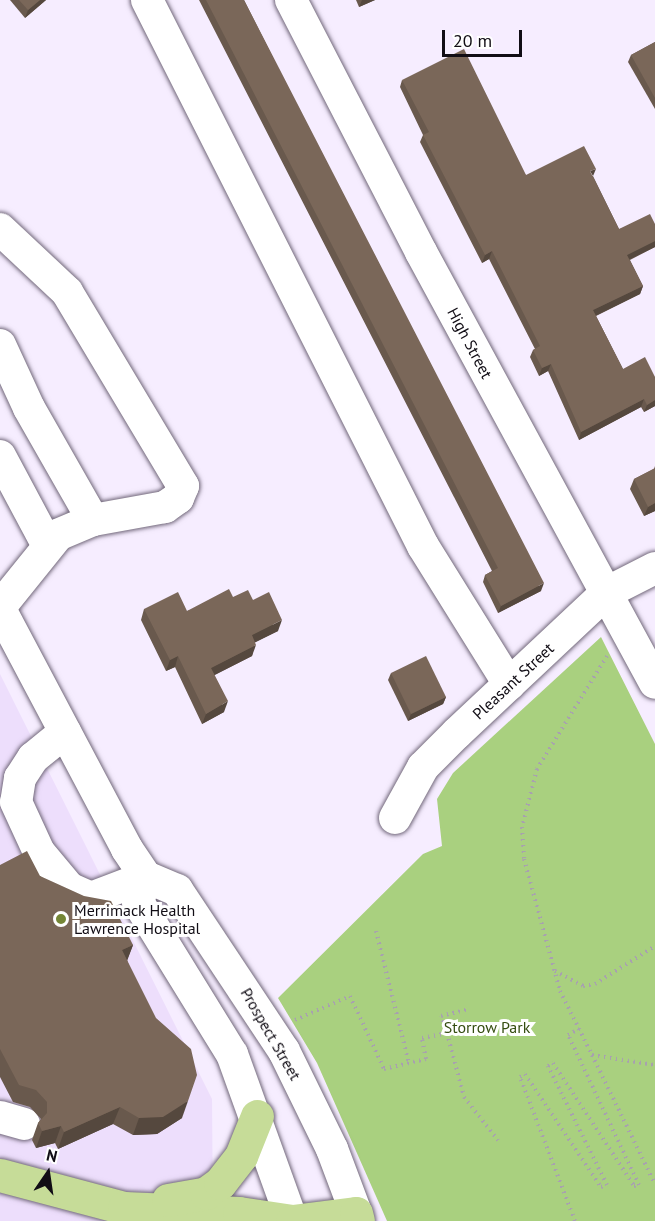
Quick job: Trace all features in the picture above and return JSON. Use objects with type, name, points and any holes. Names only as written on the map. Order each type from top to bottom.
[{"type":"main road","points":[[136,1214],[206,1193],[213,1188],[234,1168],[257,1116]]},
{"type":"main road","points":[[0,1175],[136,1214],[239,1214],[292,1221],[357,1217]]},
{"type":"street","points":[[147,0],[423,546],[509,684]]},
{"type":"street","name":"High Street","points":[[291,0],[421,252],[655,683]]},
{"type":"street","points":[[0,229],[67,291],[183,486],[178,498],[165,507],[93,520],[65,531],[48,546],[0,608],[65,732],[146,877],[138,902],[232,1054],[257,1116],[292,1221]]},
{"type":"street","points":[[0,345],[29,408],[93,520]]},
{"type":"street","points":[[0,456],[48,546]]},
{"type":"street","name":"Pleasant Street","points":[[395,818],[423,767],[509,684],[606,593],[655,568]]},
{"type":"street","points":[[65,732],[33,758],[20,778],[16,802],[39,852],[69,888],[91,898],[146,877]]},
{"type":"street","name":"Prospect Street","points":[[146,877],[177,890],[284,1051],[332,1149],[357,1217]]},
{"type":"path","points":[[609,653],[537,769],[522,827],[524,859],[554,971],[579,1029],[655,1184]]},
{"type":"path","points":[[376,931],[409,1063]]},
{"type":"path","points":[[554,971],[583,986],[595,984],[655,946]]},
{"type":"path","points":[[295,1020],[350,996],[384,1069],[426,1059],[422,1038],[447,1033]]},
{"type":"path","points":[[469,1009],[441,1016],[464,1097],[498,1140]]},
{"type":"path","points":[[575,1221],[520,1077],[525,1074],[601,1187],[607,1185],[548,1066],[554,1063],[634,1186],[639,1185],[568,1035],[579,1029]]},
{"type":"path","points":[[592,1055],[655,1065]]},
{"type":"shaded area","name":"Merrimack Health Lawrence Hospital","points":[[0,674],[212,1099],[213,1221],[0,1221]]},
{"type":"green space","name":"Storrow Park","points":[[601,637],[655,744],[655,1221],[387,1221],[317,1063],[278,998],[423,854],[442,846],[437,799],[453,773]]},
{"type":"building","points":[[19,0],[40,0],[28,10]]},
{"type":"building","points":[[206,0],[244,0],[544,583],[501,606],[485,575],[498,568]]},
{"type":"building","points":[[655,42],[655,98],[631,55]]},
{"type":"building","points":[[464,49],[526,175],[584,146],[596,169],[590,171],[619,229],[650,214],[655,224],[655,241],[627,255],[643,286],[593,310],[623,369],[645,357],[655,377],[655,400],[647,405],[644,399],[581,432],[551,364],[542,368],[533,350],[540,346],[492,251],[485,255],[423,135],[429,132],[402,80]]},
{"type":"building","points":[[655,468],[655,503],[648,507],[634,479]]},
{"type":"building","points":[[229,589],[233,597],[248,590],[253,600],[269,592],[282,620],[252,635],[256,645],[211,668],[228,701],[206,714],[178,656],[170,660],[144,609],[178,592],[187,611]]},
{"type":"building","points":[[426,656],[446,697],[411,714],[391,673]]},
{"type":"building","name":"Merrimack Health Lawrence Hospital","points":[[27,851],[40,876],[84,896],[111,901],[133,945],[122,950],[156,1018],[191,1049],[197,1075],[188,1101],[163,1117],[139,1118],[120,1107],[64,1132],[61,1126],[42,1131],[38,1123],[47,1113],[47,1102],[36,1090],[19,1085],[0,1049],[0,865]]},
{"type":"place","name":"Merrimack Health Lawrence Hospital","points":[[61,919]]}]
